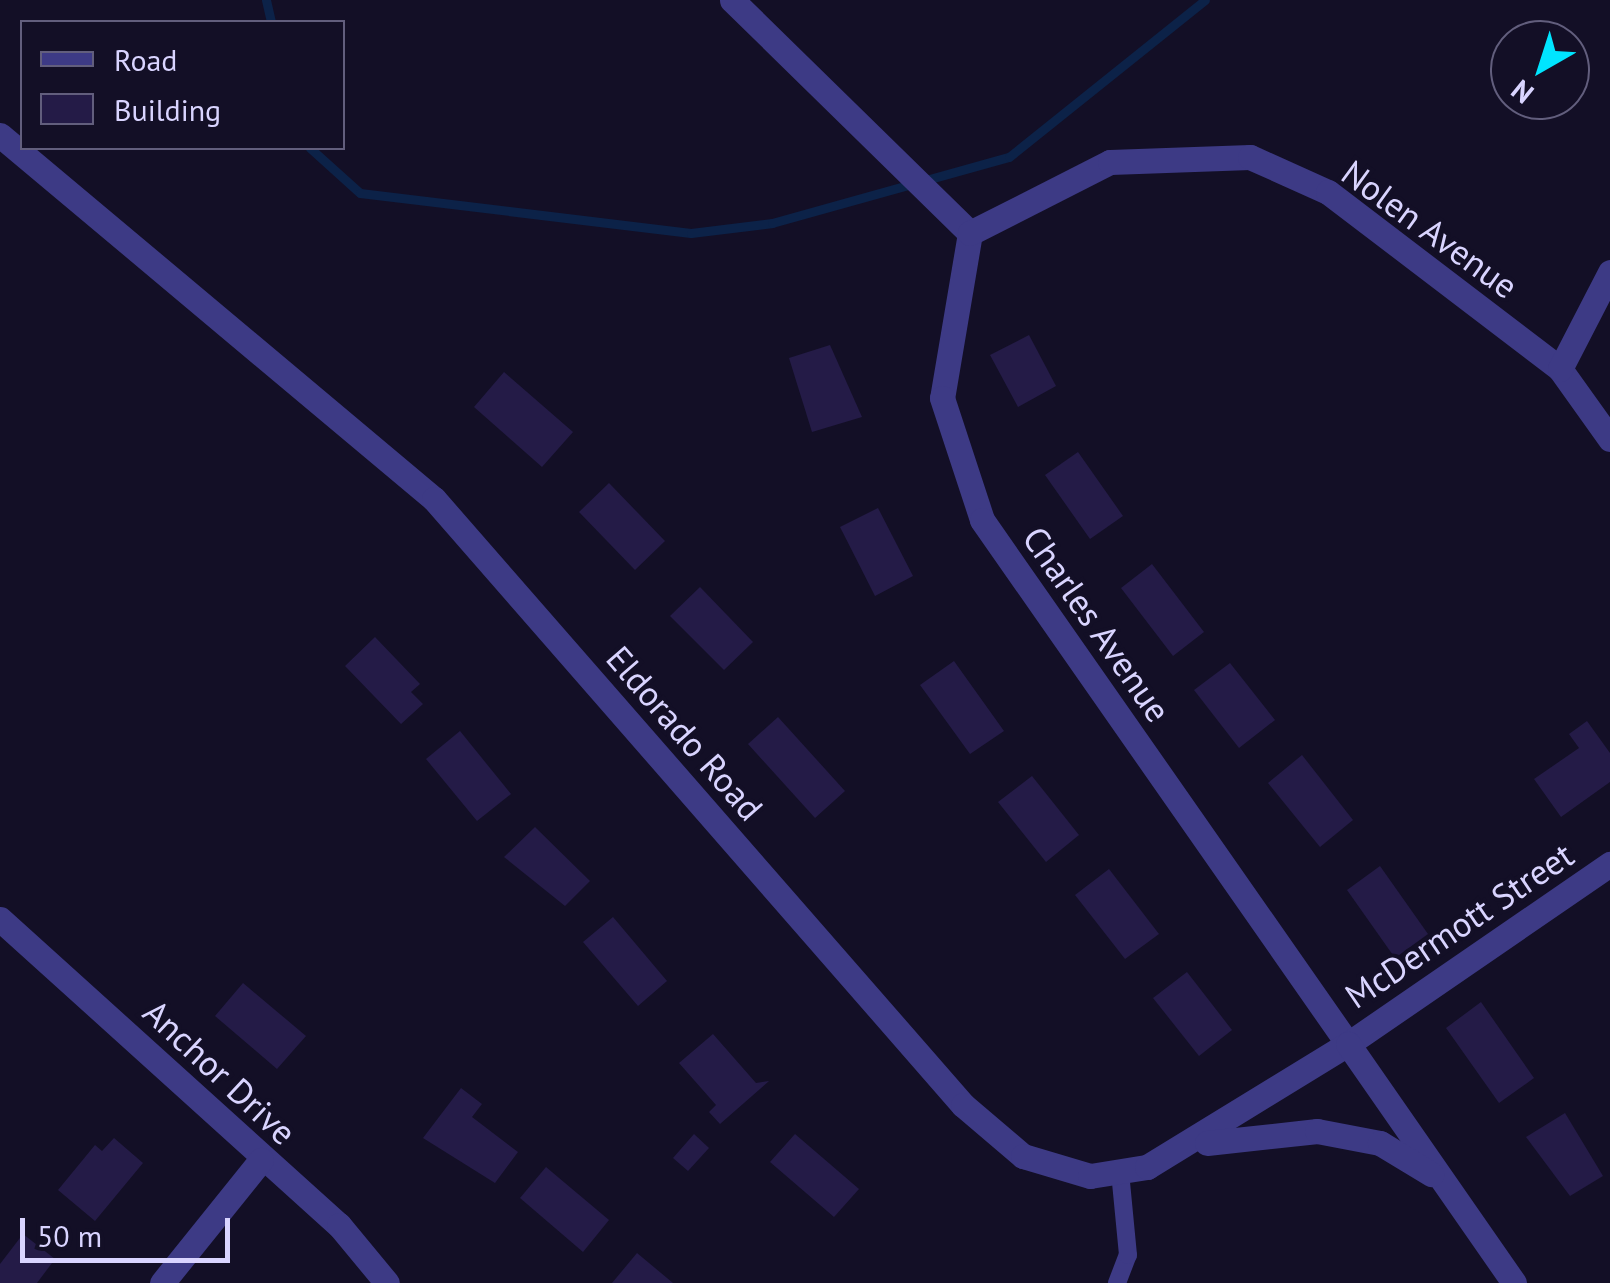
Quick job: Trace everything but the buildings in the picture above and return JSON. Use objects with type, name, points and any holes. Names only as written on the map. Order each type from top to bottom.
[{"type":"street","points":[[732,0],[970,233]]},
{"type":"street","name":"Eldorado Road","points":[[0,135],[434,499],[992,1132],[1060,1173],[1120,1172],[1192,1146],[1348,1044]]},
{"type":"street","name":"Nolen Avenue","points":[[970,233],[1110,162],[1250,156],[1328,192],[1560,368],[1610,438]]},
{"type":"street","name":"Charles Avenue","points":[[970,233],[942,398],[982,520],[1514,1283]]},
{"type":"street","points":[[1560,368],[1610,272]]},
{"type":"street","name":"McDermott Street","points":[[1348,1044],[1610,864]]},
{"type":"street","name":"Anchor Drive","points":[[0,919],[261,1160],[339,1225],[386,1283]]},
{"type":"street","points":[[1192,1146],[1317,1131],[1380,1143],[1451,1192]]},
{"type":"street","points":[[162,1283],[261,1160]]},
{"type":"lane","points":[[1117,1283],[1128,1255],[1120,1172]]},
{"type":"waterway","points":[[266,0],[271,20]]},
{"type":"waterway","points":[[312,150],[360,193],[691,233],[772,223],[1009,157],[1205,0]]}]
